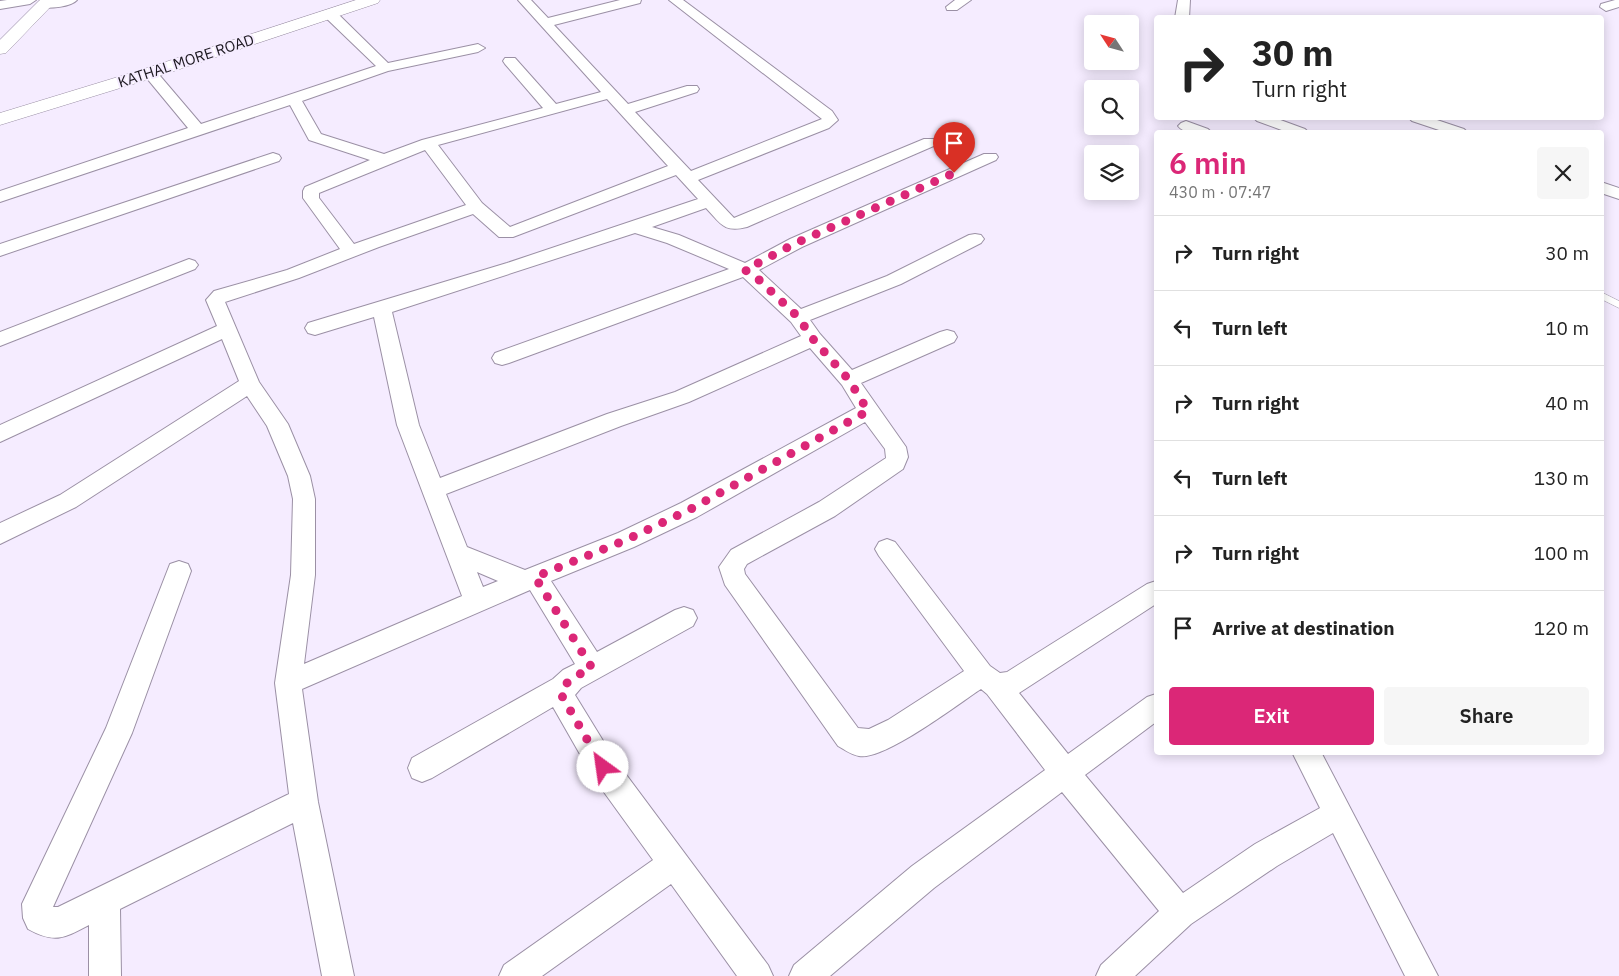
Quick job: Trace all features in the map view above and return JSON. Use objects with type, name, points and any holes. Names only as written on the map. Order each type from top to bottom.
[{"type":"main road","name":"KATHAL MORE ROAD","points":[[0,119],[150,73],[372,0]]},
{"type":"main road","points":[[0,37],[40,1]]},
{"type":"main road","points":[[0,49],[40,1]]},
{"type":"street","points":[[0,5],[71,0]]},
{"type":"street","points":[[524,0],[730,224],[741,224],[930,142]]},
{"type":"street","points":[[544,23],[635,0]]},
{"type":"street","points":[[428,144],[476,207],[504,233],[513,232],[824,126],[830,120],[827,114],[675,0]]},
{"type":"street","points":[[952,7],[964,0]]},
{"type":"street","points":[[1182,15],[1184,0]]},
{"type":"street","points":[[1606,7],[1619,3]]},
{"type":"street","points":[[330,14],[380,61],[384,68]]},
{"type":"street","points":[[0,197],[384,68],[478,48]]},
{"type":"street","points":[[510,60],[552,109]]},
{"type":"street","points":[[150,73],[198,130]]},
{"type":"street","points":[[625,110],[692,89]]},
{"type":"street","points":[[351,252],[310,194],[315,189],[428,144],[610,94]]},
{"type":"street","points":[[294,99],[315,137],[385,160]]},
{"type":"street","points":[[1267,120],[1295,130]]},
{"type":"street","points":[[1423,120],[1453,130]]},
{"type":"street","points":[[1186,125],[1198,130]]},
{"type":"street","points":[[0,250],[272,158]]},
{"type":"street","points":[[502,358],[745,270],[796,243],[990,158]]},
{"type":"street","points":[[1604,188],[1619,194]]},
{"type":"street","points":[[315,328],[382,309],[634,228],[710,201]]},
{"type":"street","points":[[338,976],[304,802],[288,683],[303,575],[304,499],[299,476],[277,424],[250,384],[215,300],[221,295],[294,274],[476,207]]},
{"type":"street","points":[[634,228],[673,239],[728,261],[755,276],[798,317],[813,339],[849,380],[868,411],[894,447],[897,458],[895,464],[828,509],[739,556],[731,566],[731,572],[848,738],[860,743],[870,742],[898,730],[988,680],[1011,684],[1154,592]]},
{"type":"street","points":[[798,317],[894,280],[975,239]]},
{"type":"street","points":[[0,339],[189,264]]},
{"type":"street","points":[[382,309],[408,425],[476,600]]},
{"type":"street","points":[[0,434],[228,329]]},
{"type":"street","points":[[849,380],[947,338]]},
{"type":"street","points":[[433,490],[614,420],[682,397],[813,339]]},
{"type":"street","points":[[0,534],[68,501],[250,384]]},
{"type":"street","points":[[288,683],[476,600],[626,540],[689,510],[868,411]]},
{"type":"street","points":[[887,549],[988,680],[1180,913]]},
{"type":"street","points":[[458,554],[530,579],[592,668]]},
{"type":"street","points":[[179,570],[118,733],[37,904],[39,918],[48,923],[60,923],[304,802]]},
{"type":"street","points":[[422,768],[562,688],[572,678],[684,618]]},
{"type":"street","points":[[562,688],[562,696],[603,767],[674,862],[746,972]]},
{"type":"street","points":[[805,976],[923,877],[1154,707]]},
{"type":"street","points":[[1308,755],[1422,976]]},
{"type":"street","points":[[1112,976],[1180,913],[1266,855],[1338,814]]},
{"type":"street","points":[[515,976],[674,862]]},
{"type":"street","points":[[105,900],[105,976]]},
{"type":"lane","points":[[1604,297],[1619,305]]},
{"type":"route","points":[[603,767],[562,696],[562,688],[572,678],[592,668],[535,577],[626,540],[689,510],[868,411],[849,380],[813,339],[798,317],[755,276],[745,270],[796,243],[954,173]]}]
